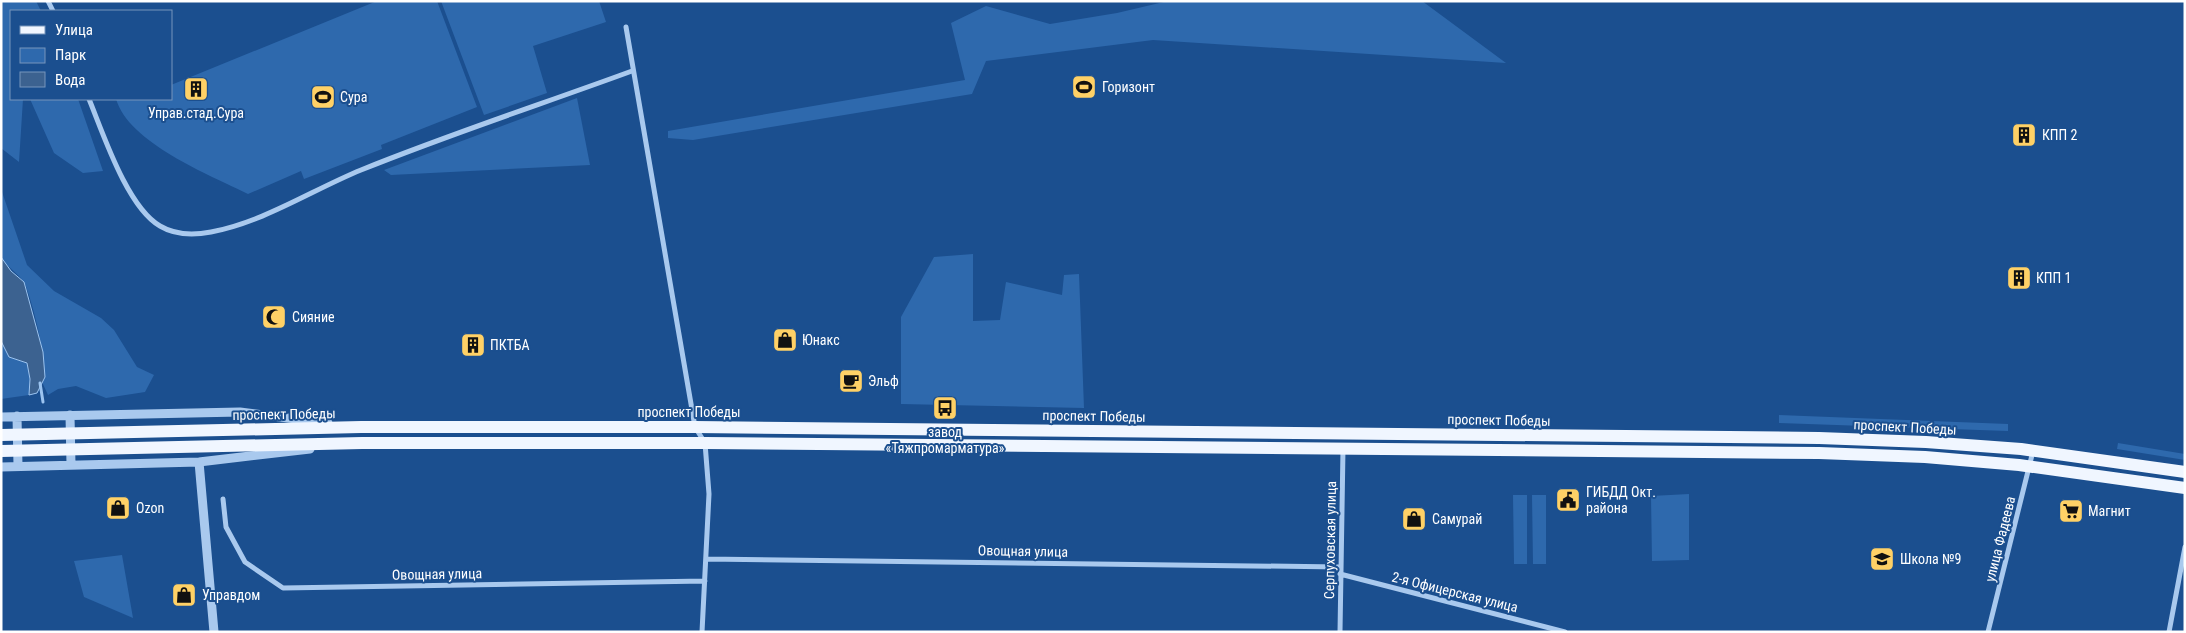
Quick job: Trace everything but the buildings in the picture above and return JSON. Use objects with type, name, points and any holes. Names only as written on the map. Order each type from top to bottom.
[{"type":"main road","name":"проспект Победы","points":[[4,435],[361,427],[695,427],[1819,438],[1926,442],[2033,451],[2185,472]]},
{"type":"main road","points":[[4,451],[362,443],[705,442],[1819,454],[1925,458],[2030,466],[2185,488]]},
{"type":"street","points":[[626,27],[632,71],[695,427],[705,442],[708,494],[702,632]]},
{"type":"street","points":[[89,100],[116,164],[141,210],[160,226],[185,234],[210,232],[235,226],[361,170],[632,71]]},
{"type":"street","points":[[1,417],[240,412],[361,427]]},
{"type":"street","points":[[70,415],[71,465]]},
{"type":"street","points":[[17,416],[18,466]]},
{"type":"street","points":[[1,467],[199,462],[362,443]]},
{"type":"street","name":"Серпуховская улица","points":[[1340,632],[1343,449]]},
{"type":"street","name":"улица Фадеева","points":[[1988,632],[2033,451]]},
{"type":"street","points":[[199,462],[214,632]]},
{"type":"street","name":"Овощная улица","points":[[223,499],[226,528],[245,562],[283,588],[705,581]]},
{"type":"street","points":[[2169,632],[2185,547]]},
{"type":"street","name":"Овощная улица","points":[[706,559],[1340,567]]},
{"type":"street","name":"2-я Офицерская улица","points":[[1340,574],[1565,632]]},
{"type":"green space","points":[[1,1],[36,1],[40,10],[10,10],[10,100],[23,100],[19,162],[1,148]]},
{"type":"green space","name":"Сура","points":[[377,1],[437,1],[477,107],[381,145],[382,149],[304,179],[301,171],[248,194],[192,167],[153,143],[136,130],[124,115],[116,100],[172,100],[172,85]]},
{"type":"green space","points":[[441,1],[599,1],[606,22],[533,46],[547,93],[484,115]]},
{"type":"green space","points":[[1168,1],[1422,1],[1506,63],[1153,40],[986,61],[972,94],[693,140],[668,138],[668,131],[965,80],[951,23],[986,6],[1050,24],[1117,13]]},
{"type":"green space","points":[[577,98],[590,165],[391,175],[384,170]]},
{"type":"green space","points":[[30,100],[78,100],[103,171],[83,173],[54,153]]},
{"type":"green space","points":[[1,189],[27,265],[54,291],[101,318],[114,330],[137,367],[154,375],[145,392],[106,398],[76,386],[58,389],[48,395],[42,382],[44,363],[36,319],[25,284],[1,259]]},
{"type":"green space","points":[[973,254],[973,321],[1000,320],[1006,282],[1062,295],[1064,275],[1079,274],[1084,408],[901,404],[901,317],[934,257]]},
{"type":"green space","points":[[1,341],[9,357],[27,362],[30,379],[29,395],[1,399]]},
{"type":"green space","points":[[1779,415],[2008,424],[2008,431],[1779,423]]},
{"type":"green space","points":[[2118,443],[2185,454],[2185,460],[2117,449]]},
{"type":"green space","points":[[1689,494],[1689,560],[1652,561],[1651,496]]},
{"type":"green space","points":[[1513,495],[1527,495],[1527,564],[1514,564]]},
{"type":"green space","points":[[1532,495],[1546,495],[1546,564],[1533,564]]},
{"type":"green space","points":[[122,555],[133,618],[84,597],[74,561]]},
{"type":"water","points":[[1,257],[11,271],[24,282],[43,352],[45,377],[37,393],[29,395],[30,379],[27,363],[9,357],[1,341]]},
{"type":"waterway","points":[[40,383],[43,402]]},
{"type":"place","name":"Горизонт","points":[[1084,87]]},
{"type":"place","name":"Управ.стад.Сура","points":[[196,89]]},
{"type":"place","name":"Сура","points":[[323,97]]},
{"type":"place","name":"КПП 2","points":[[2024,135]]},
{"type":"place","name":"КПП 1","points":[[2019,278]]},
{"type":"place","name":"Сияние","points":[[274,317]]},
{"type":"place","name":"Юнакс","points":[[785,340]]},
{"type":"place","name":"ПКТБА","points":[[473,345]]},
{"type":"place","name":"Эльф","points":[[851,381]]},
{"type":"place","name":"завод «Тяжпромарматура»","points":[[945,408]]},
{"type":"place","name":"ГИБДД Окт. района","points":[[1568,500]]},
{"type":"place","name":"Ozon","points":[[118,508]]},
{"type":"place","name":"Магнит","points":[[2071,511]]},
{"type":"place","name":"Самурай","points":[[1414,519]]},
{"type":"place","name":"Школа №9","points":[[1882,559]]},
{"type":"place","name":"Управдом","points":[[184,595]]}]
